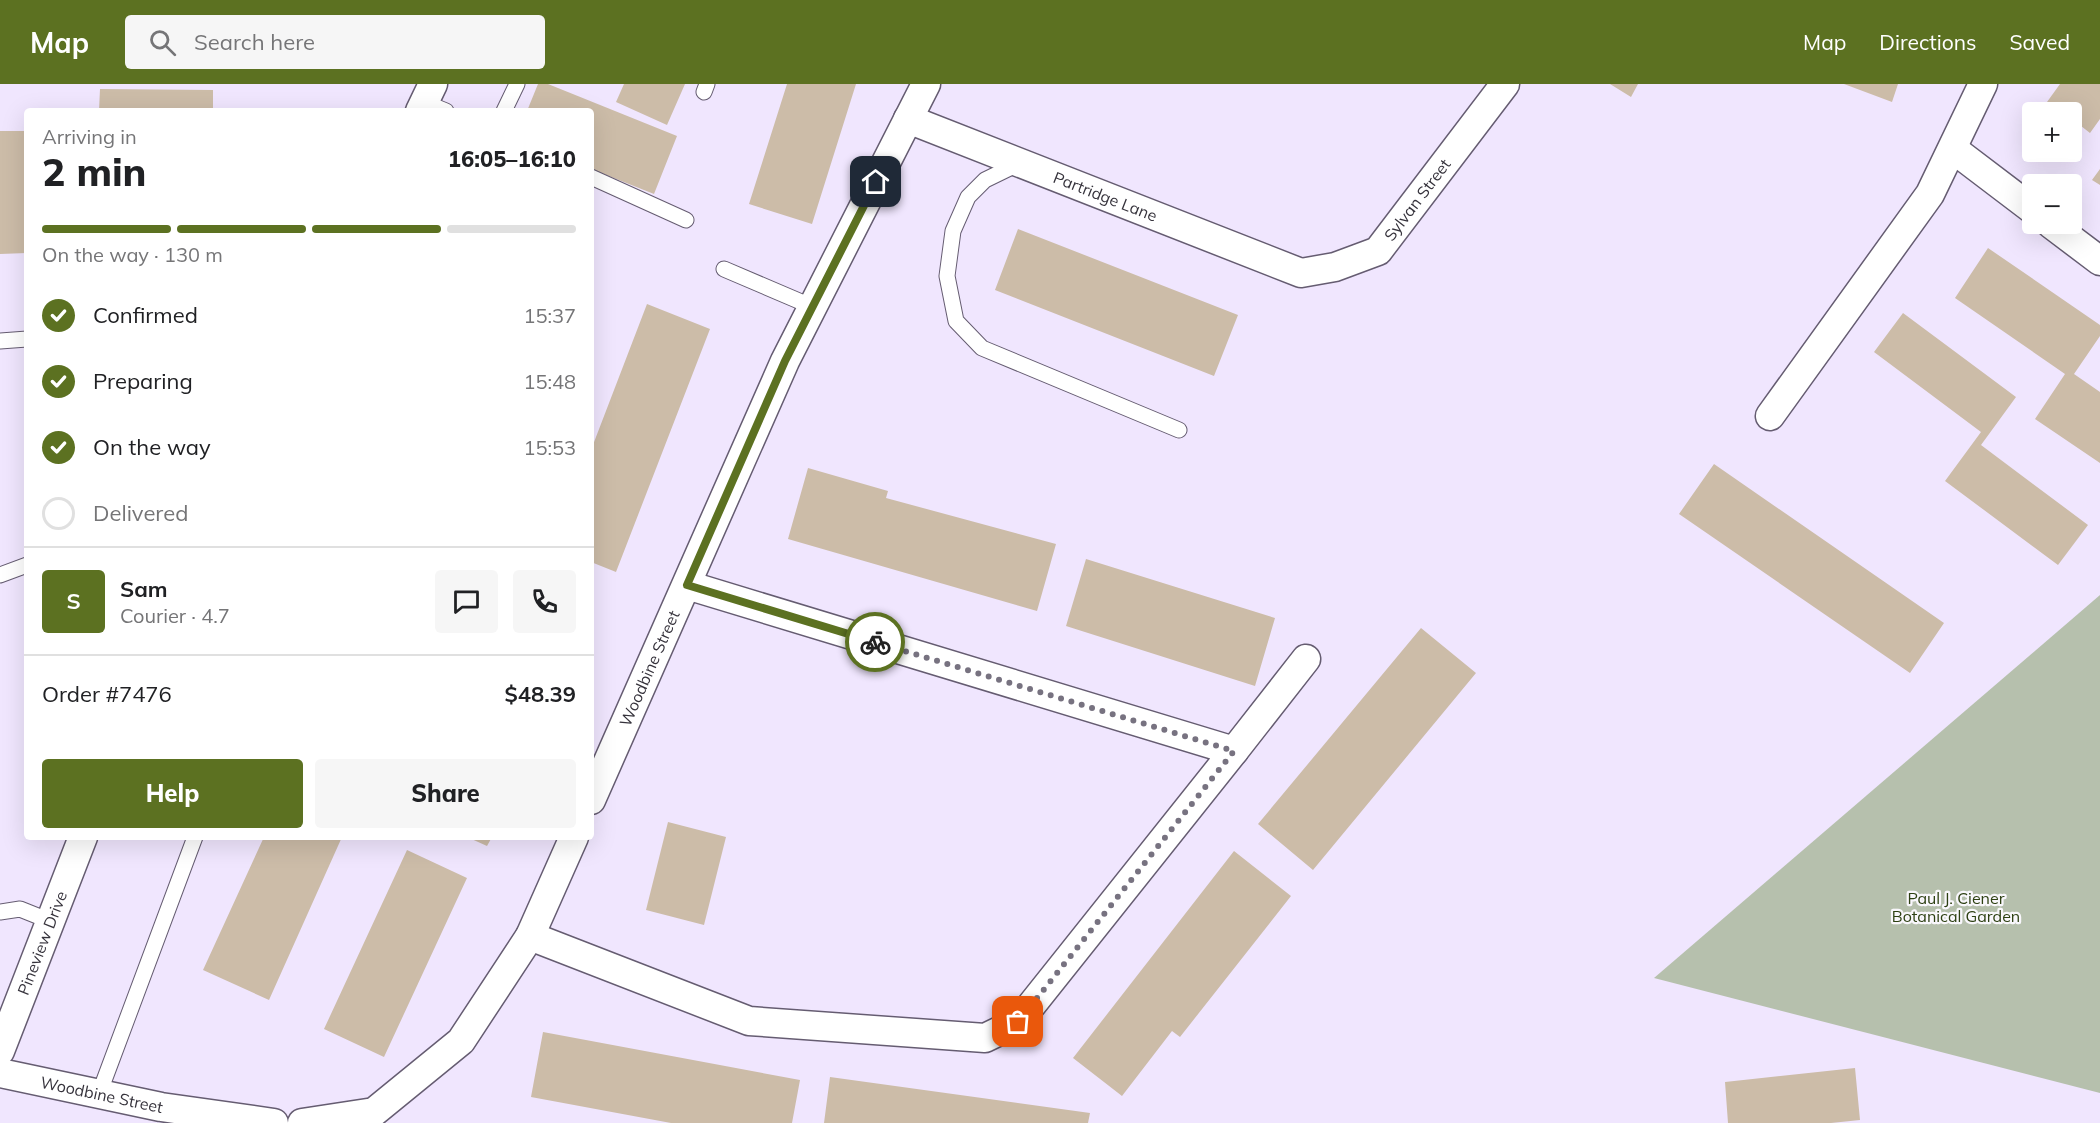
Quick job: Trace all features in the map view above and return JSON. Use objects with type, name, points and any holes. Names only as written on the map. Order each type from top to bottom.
[{"type":"street","name":"Woodbine Street","points":[[594,793],[785,361],[926,84]]},
{"type":"street","name":"Sylvan Street","points":[[1301,273],[1335,267],[1378,251],[1505,84]]},
{"type":"street","points":[[1770,416],[1930,194],[1983,84]]},
{"type":"street","name":"Partridge Lane","points":[[908,119],[1301,273]]},
{"type":"street","points":[[1953,149],[2022,201]]},
{"type":"street","points":[[2064,234],[2100,261]]},
{"type":"street","points":[[687,585],[1234,751]]},
{"type":"street","points":[[530,936],[749,1021],[985,1038],[1018,1022],[1306,659]]},
{"type":"street","name":"Pineview Drive","points":[[0,1051],[82,840]]},
{"type":"street","points":[[302,1123],[374,1112],[461,1041],[530,936],[573,840]]},
{"type":"street","name":"Woodbine Street","points":[[0,1073],[161,1107],[274,1123]]},
{"type":"lane","points":[[505,108],[517,84]]},
{"type":"lane","points":[[1020,163],[985,180],[968,197],[953,231],[947,276],[956,321],[982,348],[1179,430]]},
{"type":"lane","points":[[594,178],[686,220]]},
{"type":"lane","points":[[723,269],[813,307]]},
{"type":"lane","points":[[0,342],[24,339]]},
{"type":"lane","points":[[0,576],[24,566]]},
{"type":"lane","points":[[99,1094],[194,840]]},
{"type":"lane","points":[[0,912],[20,909],[50,921]]},
{"type":"green space","name":"Paul J. Ciener Botanical Garden","points":[[2100,595],[2100,1093],[1654,978]]},
{"type":"building","points":[[538,84],[548,84],[677,136],[654,194],[594,170],[594,108],[528,108]]},
{"type":"building","points":[[624,84],[685,84],[667,125],[616,102]]},
{"type":"building","points":[[787,84],[856,84],[812,224],[749,204]]},
{"type":"building","points":[[1610,84],[1638,84],[1631,97]]},
{"type":"building","points":[[1844,84],[1898,84],[1892,102]]},
{"type":"building","points":[[2060,84],[2100,84],[2100,119],[2090,133],[2082,127],[2082,102],[2047,102]]},
{"type":"building","points":[[100,89],[213,90],[213,108],[99,108]]},
{"type":"building","points":[[0,131],[24,131],[24,253],[0,254]]},
{"type":"building","points":[[2100,169],[2100,185],[2092,180]]},
{"type":"building","points":[[1018,229],[1238,315],[1214,376],[995,290]]},
{"type":"building","points":[[1988,248],[2100,325],[2100,336],[2074,374],[2100,392],[2100,463],[2035,419],[2065,374],[1955,298]]},
{"type":"building","points":[[647,304],[710,329],[616,572],[594,563],[594,442]]},
{"type":"building","points":[[1903,313],[2016,397],[1981,445],[2088,525],[2058,565],[1945,481],[1981,432],[1874,352]]},
{"type":"building","points":[[1714,464],[1944,623],[1910,673],[1679,514]]},
{"type":"building","points":[[808,468],[888,491],[886,498],[1056,544],[1037,611],[788,539]]},
{"type":"building","points":[[1086,559],[1275,618],[1255,686],[1066,626]]},
{"type":"building","points":[[1421,628],[1476,673],[1313,870],[1258,824]]},
{"type":"building","points":[[668,822],[726,837],[704,925],[646,910]]},
{"type":"building","points":[[263,840],[341,840],[269,1000],[203,970]]},
{"type":"building","points":[[474,840],[490,840],[487,846]]},
{"type":"building","points":[[407,850],[467,878],[384,1057],[324,1029]]},
{"type":"building","points":[[1234,851],[1291,896],[1180,1037],[1172,1031],[1122,1096],[1073,1058]]},
{"type":"building","points":[[543,1032],[800,1080],[792,1123],[671,1123],[531,1097]]},
{"type":"building","points":[[1855,1068],[1860,1120],[1831,1123],[1728,1123],[1725,1082]]},
{"type":"building","points":[[830,1077],[1090,1113],[1088,1123],[824,1123]]},
{"type":"way so far","points":[[875,642],[1234,751],[1018,1022]]},
{"type":"route","points":[[875,642],[687,585],[785,361],[876,182]]}]
